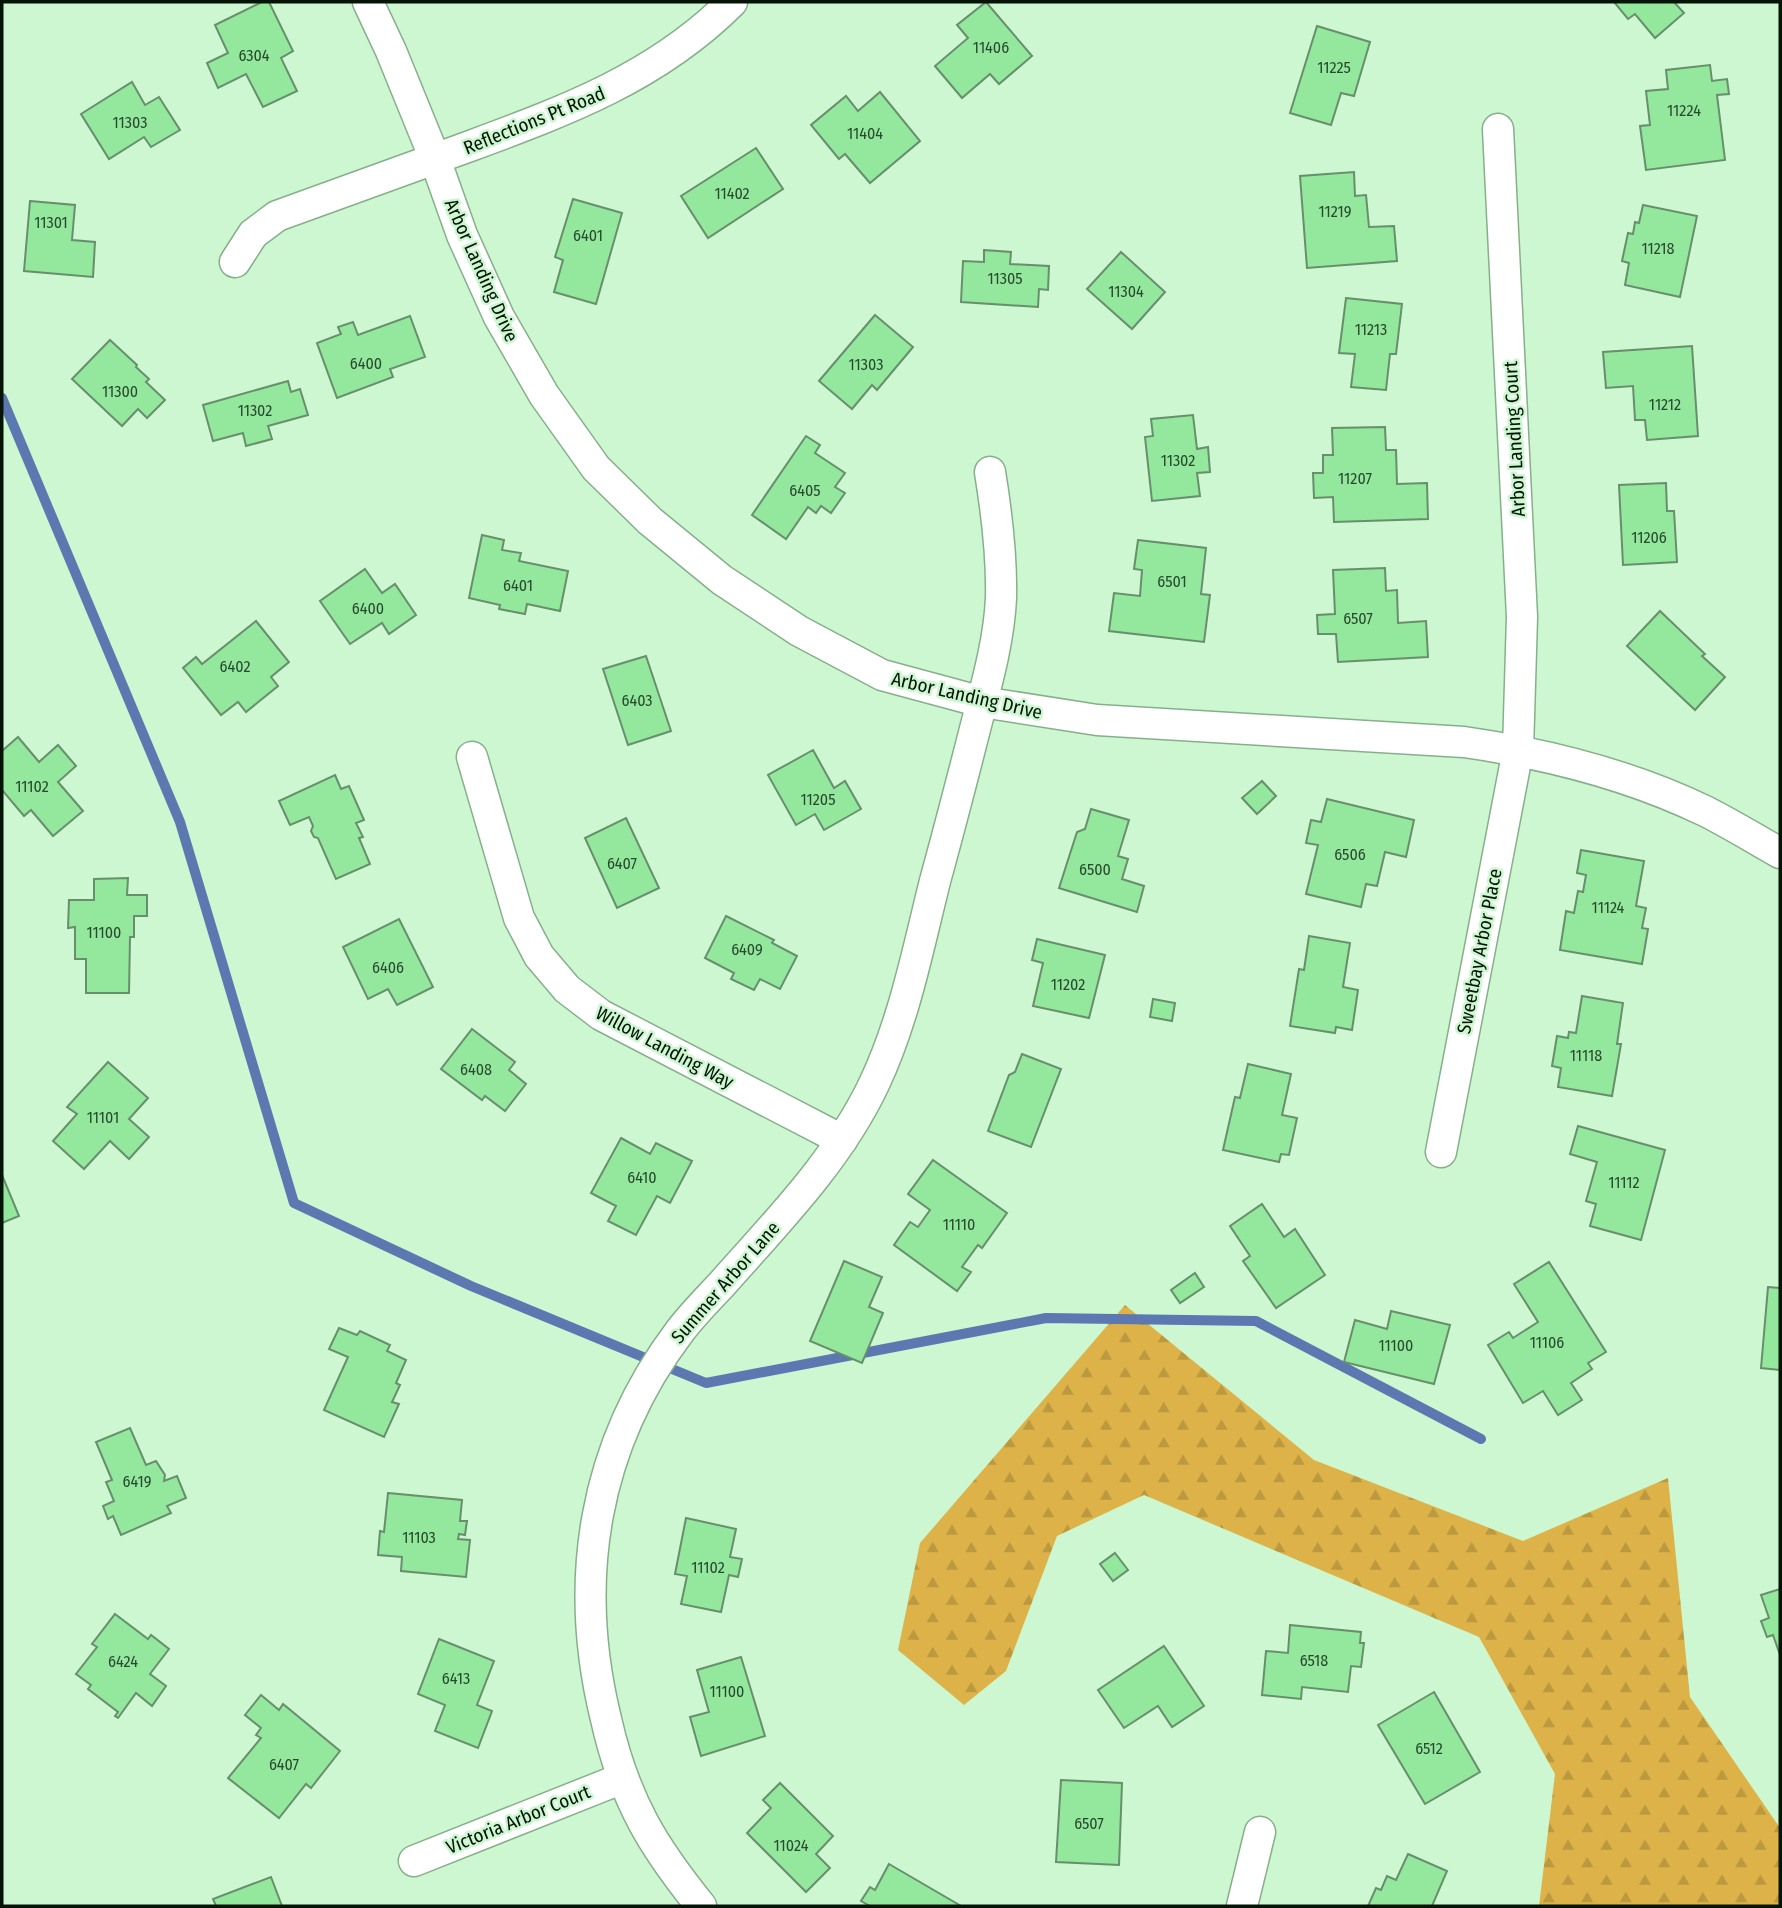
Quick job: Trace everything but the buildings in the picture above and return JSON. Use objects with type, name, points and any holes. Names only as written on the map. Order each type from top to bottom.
[{"type":"street","name":"Arbor Landing Drive","points":[[368,2],[435,159],[462,235],[499,317],[544,395],[596,468],[650,520],[722,580],[799,631],[882,675],[982,702],[1097,720],[1464,742],[1572,762],[1633,781],[1705,811],[1780,853]]},
{"type":"street","name":"Reflections Pt Road","points":[[234,262],[253,234],[277,216],[565,111],[616,86],[675,49],[732,2]]},
{"type":"street","name":"Arbor Landing Court","points":[[1498,129],[1522,617],[1518,750]]},
{"type":"street","name":"Summer Arbor Lane","points":[[701,1906],[677,1876],[643,1823],[613,1749],[597,1684],[590,1617],[591,1549],[600,1499],[619,1439],[646,1382],[681,1330],[801,1195],[842,1140],[874,1084],[898,1023],[992,665],[1001,601],[1000,536],[990,472]]},
{"type":"street","name":"Sweetbay Arbor Place","points":[[1441,1152],[1518,750]]},
{"type":"street","name":"Willow Landing Way","points":[[472,757],[519,918],[539,956],[567,989],[601,1015],[842,1140]]},
{"type":"street","name":"Victoria Arbor Court","points":[[414,1861],[623,1778]]},
{"type":"street","points":[[1242,1906],[1259,1832]]},
{"type":"green space","points":[[1125,1305],[1314,1460],[1523,1541],[1668,1478],[1690,1697],[1780,1828],[1780,1906],[1539,1906],[1555,1774],[1479,1637],[1144,1495],[1057,1536],[1006,1671],[964,1705],[898,1650],[920,1543]]},
{"type":"waterway","points":[[2,398],[180,822],[294,1203],[471,1286],[706,1383],[1046,1318],[1256,1321],[1481,1439]]}]
